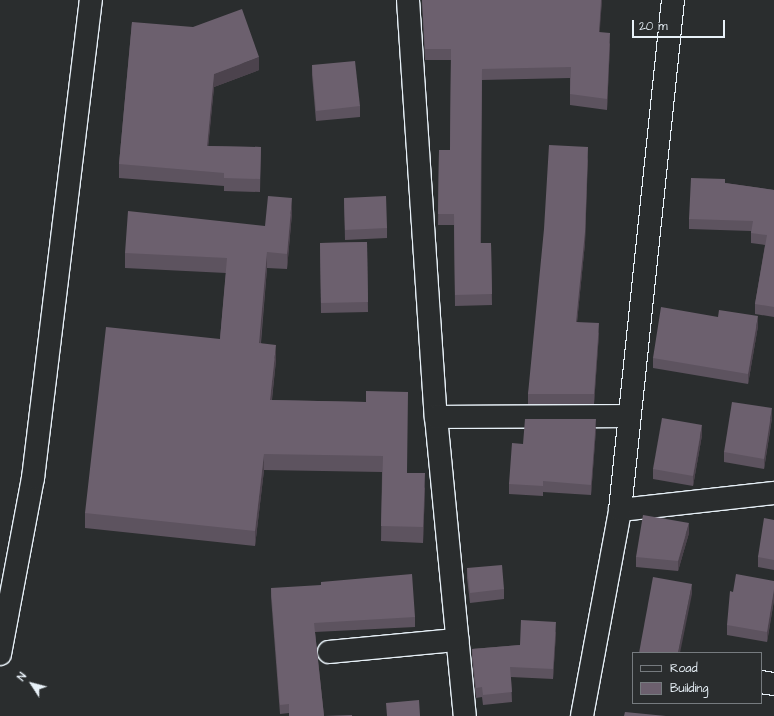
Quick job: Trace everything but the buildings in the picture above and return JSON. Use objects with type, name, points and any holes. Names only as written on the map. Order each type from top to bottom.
[{"type":"street","points":[[0,654],[33,478],[91,0]]},
{"type":"street","points":[[408,0],[436,417],[464,716]]},
{"type":"street","points":[[582,716],[620,510],[673,0]]},
{"type":"street","points":[[436,417],[629,416]]},
{"type":"street","points":[[620,510],[774,493]]},
{"type":"street","points":[[328,652],[458,640]]},
{"type":"street","points":[[762,682],[774,684]]}]
